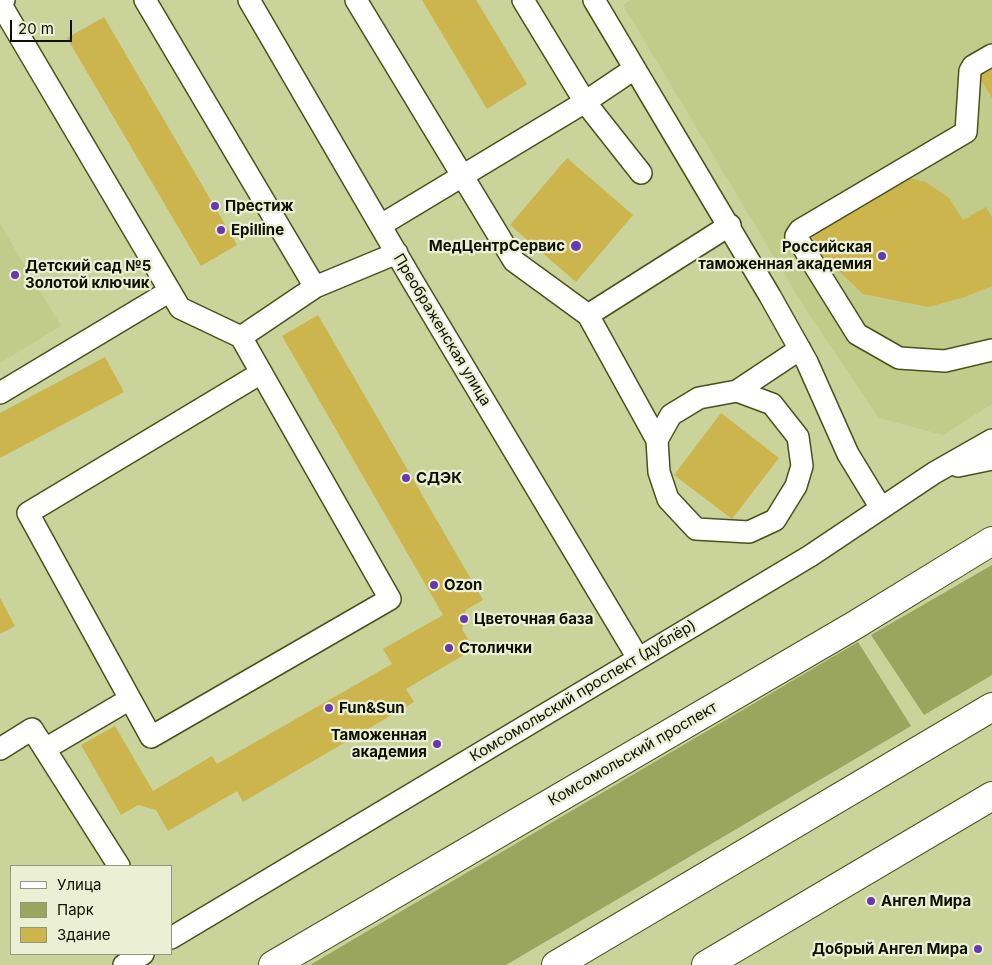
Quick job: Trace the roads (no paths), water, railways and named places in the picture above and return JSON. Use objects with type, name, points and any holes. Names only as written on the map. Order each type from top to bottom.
[{"type":"main road","name":"Комсомольский проспект","points":[[273,965],[855,625],[992,541]]},
{"type":"main road","points":[[556,965],[992,707]]},
{"type":"main road","points":[[706,965],[992,796]]},
{"type":"street","points":[[4,0],[0,3],[180,308],[241,337],[390,599],[150,738],[28,512],[261,373]]},
{"type":"street","points":[[145,0],[315,287]]},
{"type":"street","name":"Преображенская улица","points":[[249,0],[638,658]]},
{"type":"street","points":[[356,0],[514,261],[588,315],[657,440],[659,472],[668,499],[696,529],[749,532],[775,520],[796,486],[802,466],[798,437],[772,404],[737,391]]},
{"type":"street","points":[[524,0],[585,102],[641,173]]},
{"type":"street","points":[[594,0],[730,225],[800,349],[848,454],[881,508]]},
{"type":"street","points":[[992,55],[973,66],[970,70],[966,132],[800,230],[796,236],[858,334],[899,358],[945,361],[992,350]]},
{"type":"street","points":[[381,225],[585,102],[634,69]]},
{"type":"street","points":[[588,315],[730,225]]},
{"type":"street","points":[[241,337],[315,287],[397,253]]},
{"type":"street","points":[[0,393],[170,291]]},
{"type":"street","points":[[657,440],[671,414],[699,398],[737,391],[800,349]]},
{"type":"street","name":"Комсомольский проспект (дублёр)","points":[[172,937],[810,556],[934,473],[992,440]]},
{"type":"street","points":[[934,473],[992,459]]},
{"type":"street","points":[[45,749],[130,699]]},
{"type":"street","points":[[0,749],[32,729],[118,865]]},
{"type":"street","points":[[124,965],[142,955]]},
{"type":"street","points":[[134,965],[143,955]]},
{"type":"place","name":"Престиж","points":[[215,206]]},
{"type":"place","name":"Epilline","points":[[221,230]]},
{"type":"place","name":"МедЦентрСервис","points":[[576,246]]},
{"type":"place","name":"Российская таможенная академия","points":[[882,256]]},
{"type":"place","name":"Детский сад №5 Золотой ключик","points":[[15,275]]},
{"type":"place","name":"СДЭК","points":[[406,478]]},
{"type":"place","name":"Ozon","points":[[434,585]]},
{"type":"place","name":"Цветочная база","points":[[464,619]]},
{"type":"place","name":"Столички","points":[[449,648]]},
{"type":"place","name":"Fun&Sun","points":[[329,708]]},
{"type":"place","name":"Таможенная академия","points":[[437,744]]},
{"type":"place","name":"Ангел Мира","points":[[871,901]]},
{"type":"place","name":"Добрый Ангел Мира","points":[[978,949]]}]
